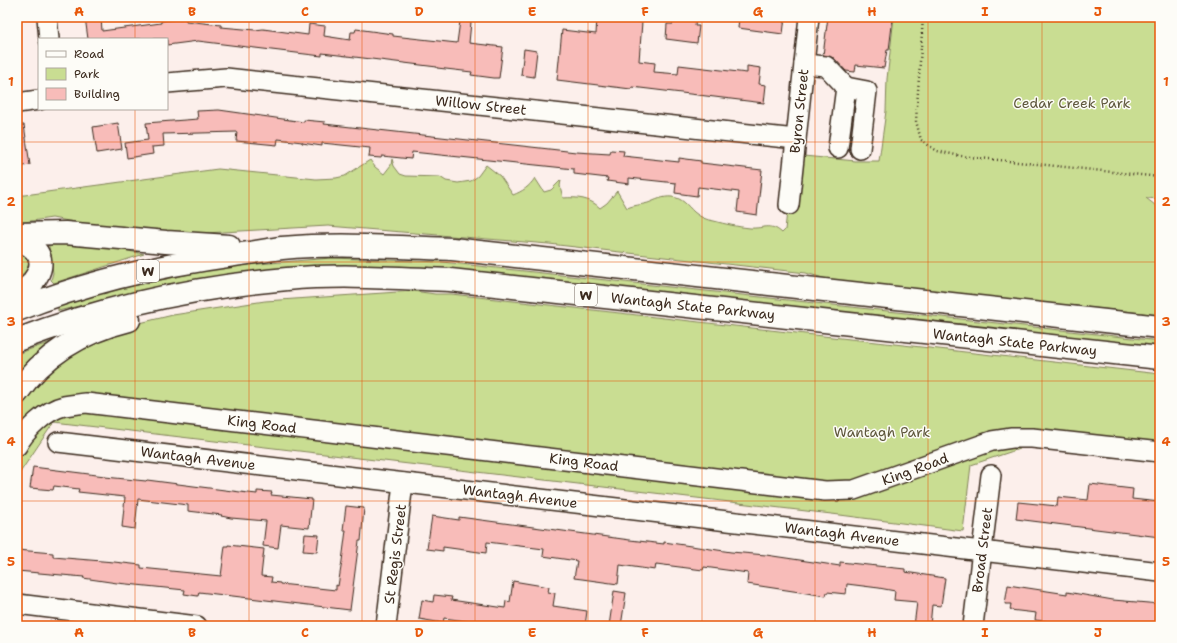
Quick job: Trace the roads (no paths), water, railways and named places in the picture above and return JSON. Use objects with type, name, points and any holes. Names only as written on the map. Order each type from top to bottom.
[{"type":"highway","points":[[17,234],[65,233],[166,242],[282,248]]},
{"type":"highway","points":[[17,242],[32,247],[38,253],[41,263],[40,273],[29,287],[17,293]]},
{"type":"highway","name":"W","points":[[17,310],[41,300],[123,276],[198,260],[282,248],[362,246],[452,249],[1160,327]]},
{"type":"highway","name":"Wantagh State Parkway","points":[[17,340],[51,327],[132,303],[206,289],[288,279],[362,276],[450,280],[1160,358]]},
{"type":"highway","points":[[17,393],[25,381],[50,357],[80,337],[110,325],[288,279]]},
{"type":"street","points":[[47,17],[49,38]]},
{"type":"street","name":"Byron Street","points":[[789,205],[809,17]]},
{"type":"street","points":[[804,64],[826,66],[846,87],[867,91],[860,149]]},
{"type":"street","name":"Willow Street","points":[[168,83],[226,78],[796,139]]},
{"type":"street","points":[[838,148],[846,87]]},
{"type":"street","points":[[17,104],[38,100]]},
{"type":"street","name":"King Road","points":[[17,446],[22,436],[42,417],[62,406],[86,403],[824,491],[854,490],[992,441],[1012,438],[1032,438],[1160,452]]},
{"type":"street","name":"Wantagh Avenue","points":[[58,442],[1160,572]]},
{"type":"street","name":"Broad Street","points":[[973,626],[991,475]]},
{"type":"street","name":"St Regis Street","points":[[386,626],[403,483]]},
{"type":"street","points":[[17,604],[197,626]]},
{"type":"park label","name":"Cedar Creek Park","points":[[1072,103]]},
{"type":"park label","name":"Wantagh Park","points":[[882,432]]}]
